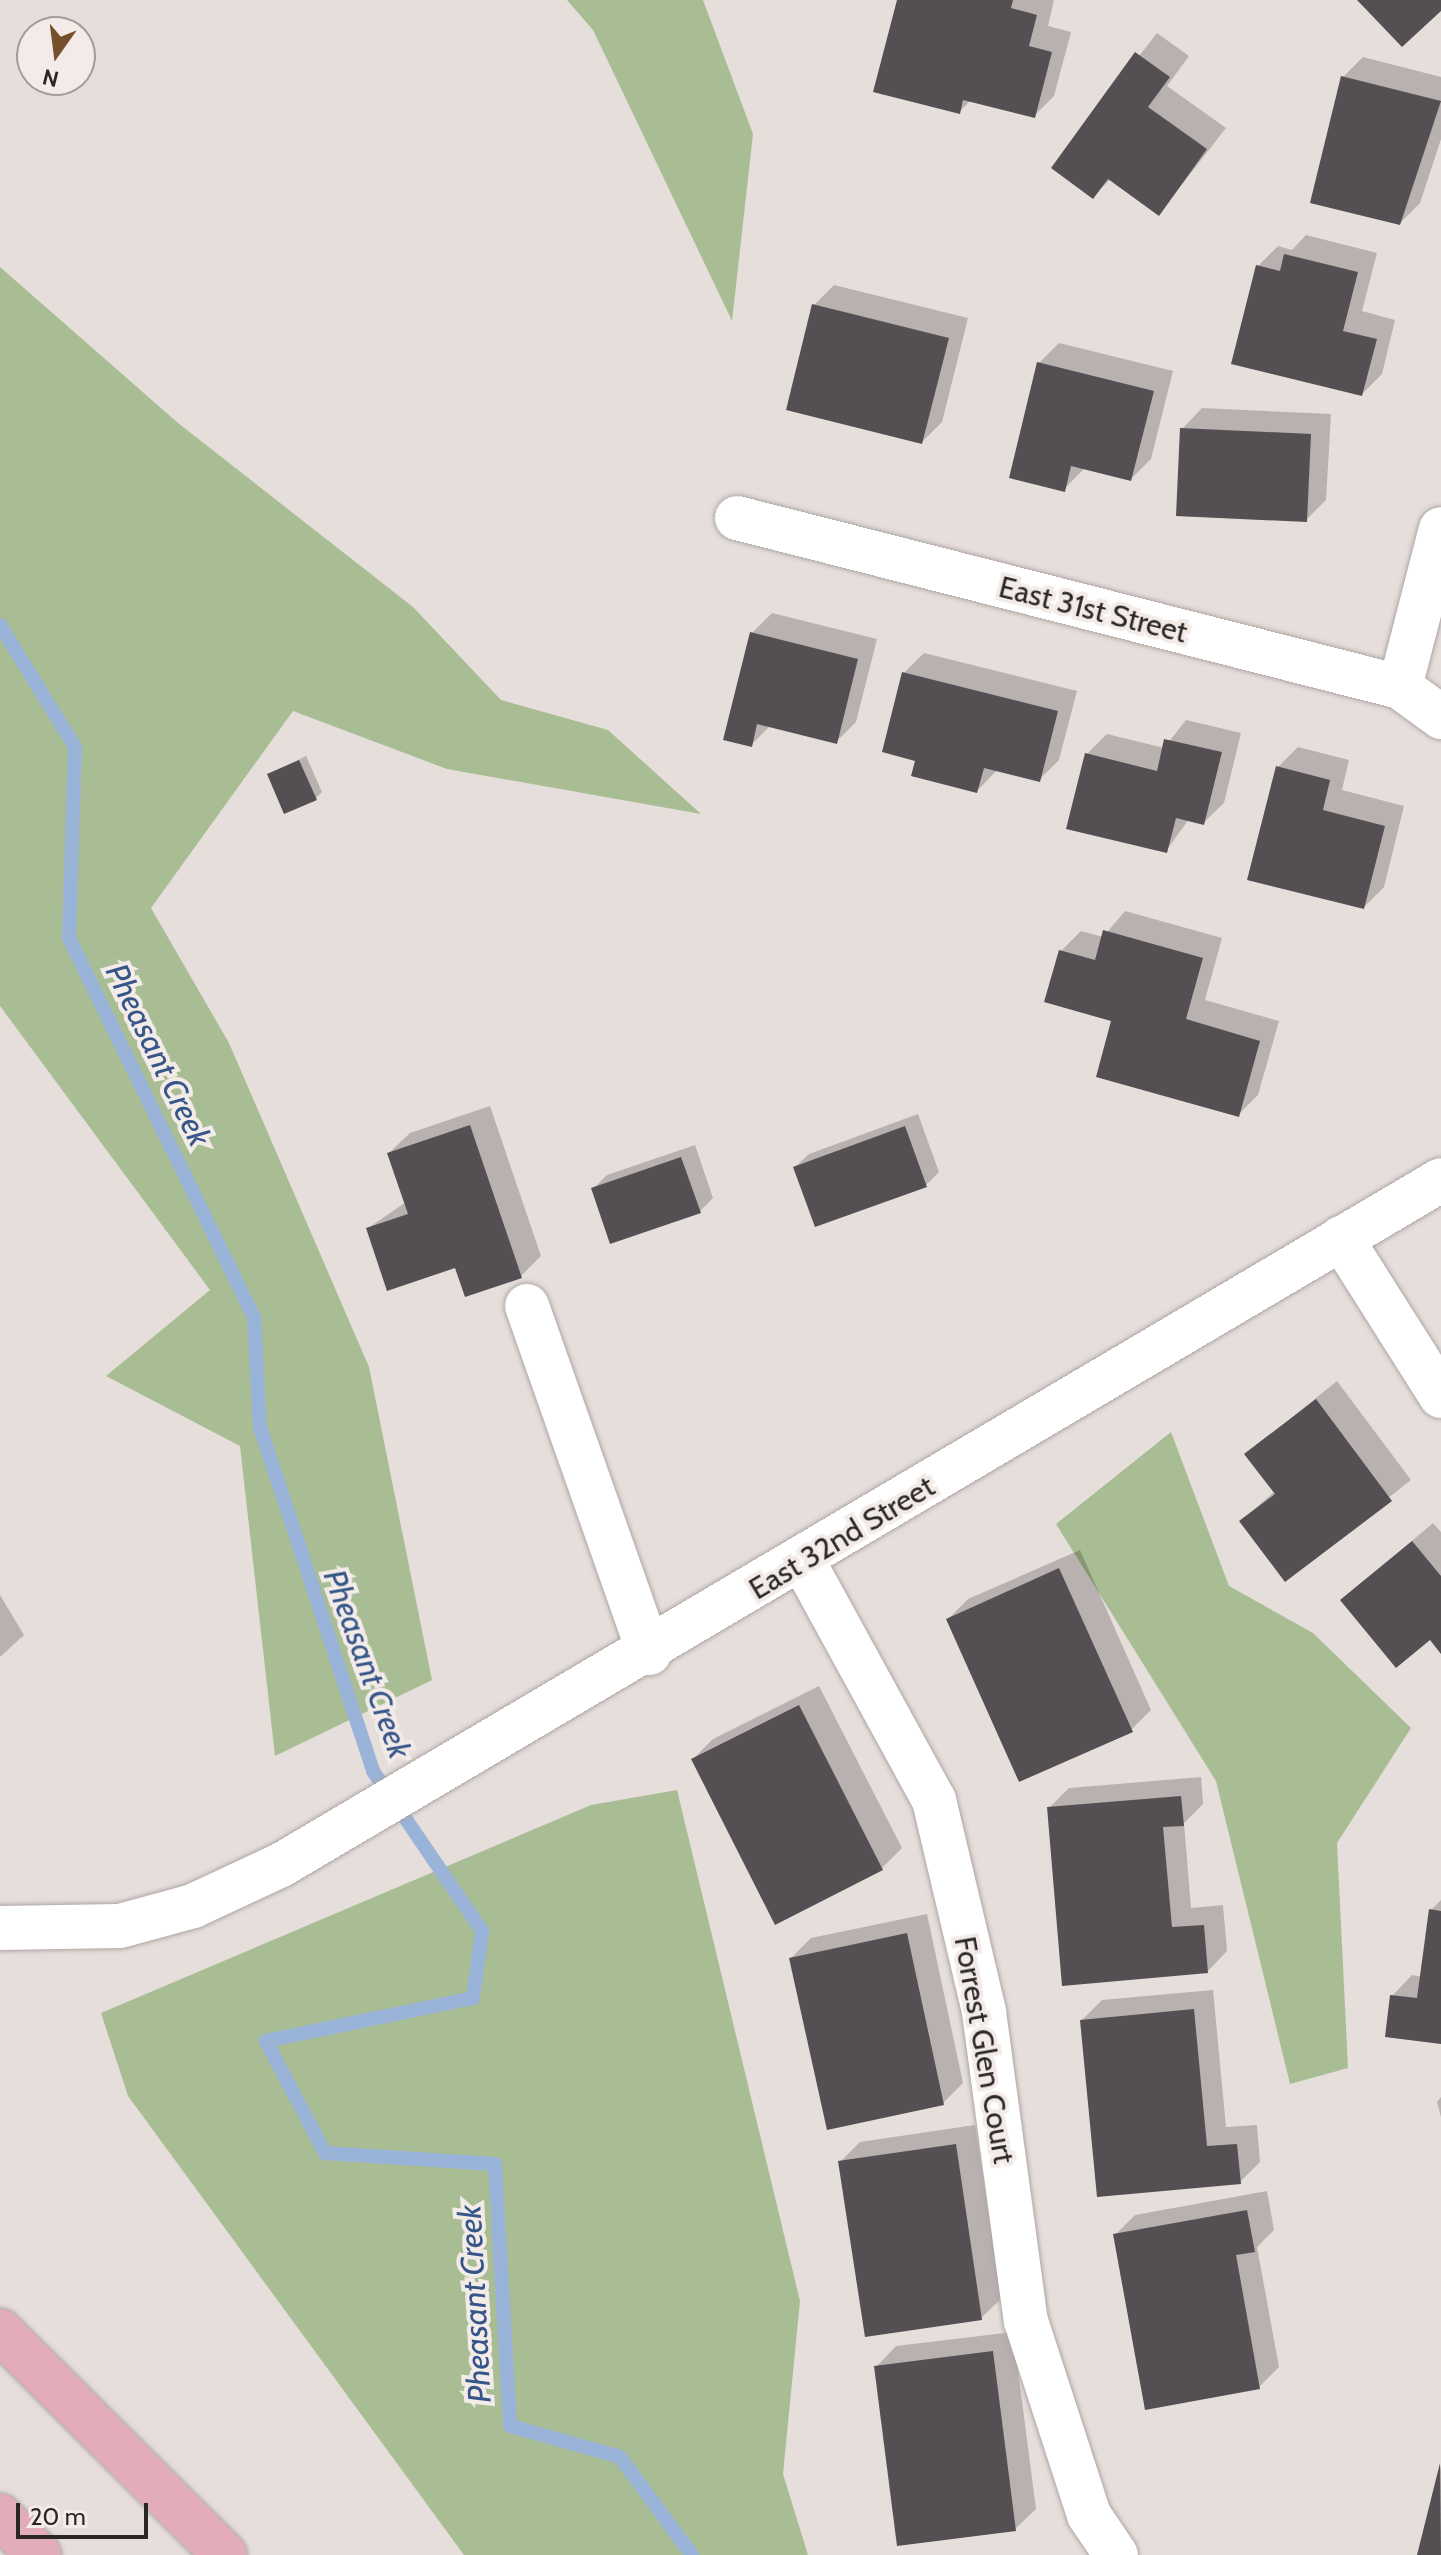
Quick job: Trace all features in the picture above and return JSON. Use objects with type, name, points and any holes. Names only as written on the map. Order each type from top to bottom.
[{"type":"main road","points":[[0,2331],[225,2555]]},
{"type":"main road","points":[[0,2516],[39,2555]]},
{"type":"street","name":"East 31st Street","points":[[737,518],[1400,687],[1441,717]]},
{"type":"street","points":[[1400,687],[1441,529]]},
{"type":"street","name":"East 32nd Street","points":[[0,1928],[120,1926],[193,1906],[281,1865],[507,1726],[649,1653],[1441,1180]]},
{"type":"street","points":[[1341,1238],[1441,1396]]},
{"type":"street","points":[[527,1306],[649,1653]]},
{"type":"street","name":"Forrest Glen Court","points":[[803,1561],[934,1800],[984,2012],[1026,2321],[1089,2515],[1116,2555]]},
{"type":"green space","points":[[567,0],[703,0],[753,134],[732,321],[593,30]]},
{"type":"green space","points":[[0,267],[178,423],[413,607],[501,700],[608,730],[701,814],[447,769],[293,711],[151,908],[229,1043],[369,1367],[432,1680],[275,1756],[240,1446],[106,1376],[210,1290],[0,1006]]},
{"type":"green space","points":[[1171,1432],[1229,1586],[1313,1633],[1411,1728],[1337,1843],[1348,2068],[1290,2084],[1216,1781],[1056,1524]]},
{"type":"green space","points":[[677,1790],[800,2301],[783,2474],[808,2555],[464,2555],[128,2096],[101,2013],[591,1805]]},
{"type":"building","points":[[897,0],[1013,0],[1011,8],[1037,15],[1029,46],[1052,52],[1035,118],[963,100],[960,114],[873,92]]},
{"type":"building","points":[[1357,0],[1441,0],[1441,11],[1402,47]]},
{"type":"building","points":[[1135,52],[1170,77],[1148,107],[1207,149],[1159,216],[1108,179],[1093,199],[1051,168]]},
{"type":"building","points":[[1341,76],[1441,101],[1400,225],[1310,203]]},
{"type":"building","points":[[1284,254],[1358,272],[1343,331],[1377,339],[1362,396],[1231,364],[1256,265],[1280,271]]},
{"type":"building","points":[[812,304],[949,338],[922,444],[786,410]]},
{"type":"building","points":[[1037,362],[1154,391],[1131,481],[1071,466],[1065,492],[1009,478]]},
{"type":"building","points":[[1180,428],[1311,434],[1307,522],[1176,516]]},
{"type":"building","points":[[750,632],[858,659],[837,744],[757,724],[752,747],[723,740]]},
{"type":"building","points":[[902,672],[1058,711],[1040,782],[984,768],[977,793],[911,776],[915,761],[882,752]]},
{"type":"building","points":[[1164,739],[1222,752],[1204,825],[1176,818],[1167,853],[1066,829],[1085,753],[1157,771]]},
{"type":"building","points":[[299,760],[317,800],[284,814],[267,774]]},
{"type":"building","points":[[1276,766],[1330,780],[1323,810],[1385,826],[1364,909],[1247,880]]},
{"type":"building","points":[[1103,930],[1203,958],[1186,1019],[1260,1041],[1239,1117],[1096,1077],[1111,1021],[1044,1002],[1059,950],[1095,960]]},
{"type":"building","points":[[470,1125],[522,1278],[465,1297],[455,1268],[387,1291],[366,1228],[408,1214],[387,1153]]},
{"type":"building","points":[[905,1126],[927,1187],[815,1227],[793,1167]]},
{"type":"building","points":[[681,1157],[701,1213],[610,1244],[591,1188]]},
{"type":"building","points":[[1316,1399],[1392,1501],[1285,1582],[1239,1521],[1275,1494],[1244,1454]]},
{"type":"building","points":[[1412,1541],[1441,1576],[1441,1654],[1430,1640],[1396,1668],[1340,1600]]},
{"type":"building","points":[[1059,1568],[1133,1732],[1019,1782],[946,1619]]},
{"type":"building","points":[[799,1705],[883,1870],[775,1925],[691,1759]]},
{"type":"building","points":[[1181,1796],[1184,1826],[1163,1827],[1172,1927],[1204,1925],[1208,1973],[1062,1986],[1047,1807]]},
{"type":"building","points":[[1429,1909],[1441,1911],[1441,2044],[1385,2037],[1390,1995],[1417,1998]]},
{"type":"building","points":[[907,1933],[944,2105],[827,2130],[789,1958]]},
{"type":"building","points":[[1194,2009],[1207,2146],[1237,2144],[1241,2184],[1097,2197],[1080,2020]]},
{"type":"building","points":[[956,2144],[982,2320],[865,2337],[838,2161]]},
{"type":"building","points":[[1247,2210],[1255,2252],[1236,2255],[1260,2389],[1145,2410],[1113,2234]]},
{"type":"building","points":[[993,2351],[1016,2531],[897,2546],[874,2366]]},
{"type":"building","points":[[1440,2463],[1441,2555],[1417,2555]]},
{"type":"waterway","name":"Pheasant Creek","points":[[0,625],[75,747],[69,938],[254,1317],[260,1427],[373,1771],[482,1931],[473,1998],[266,2041],[325,2153],[495,2164],[510,2426],[620,2457],[692,2555]]}]
